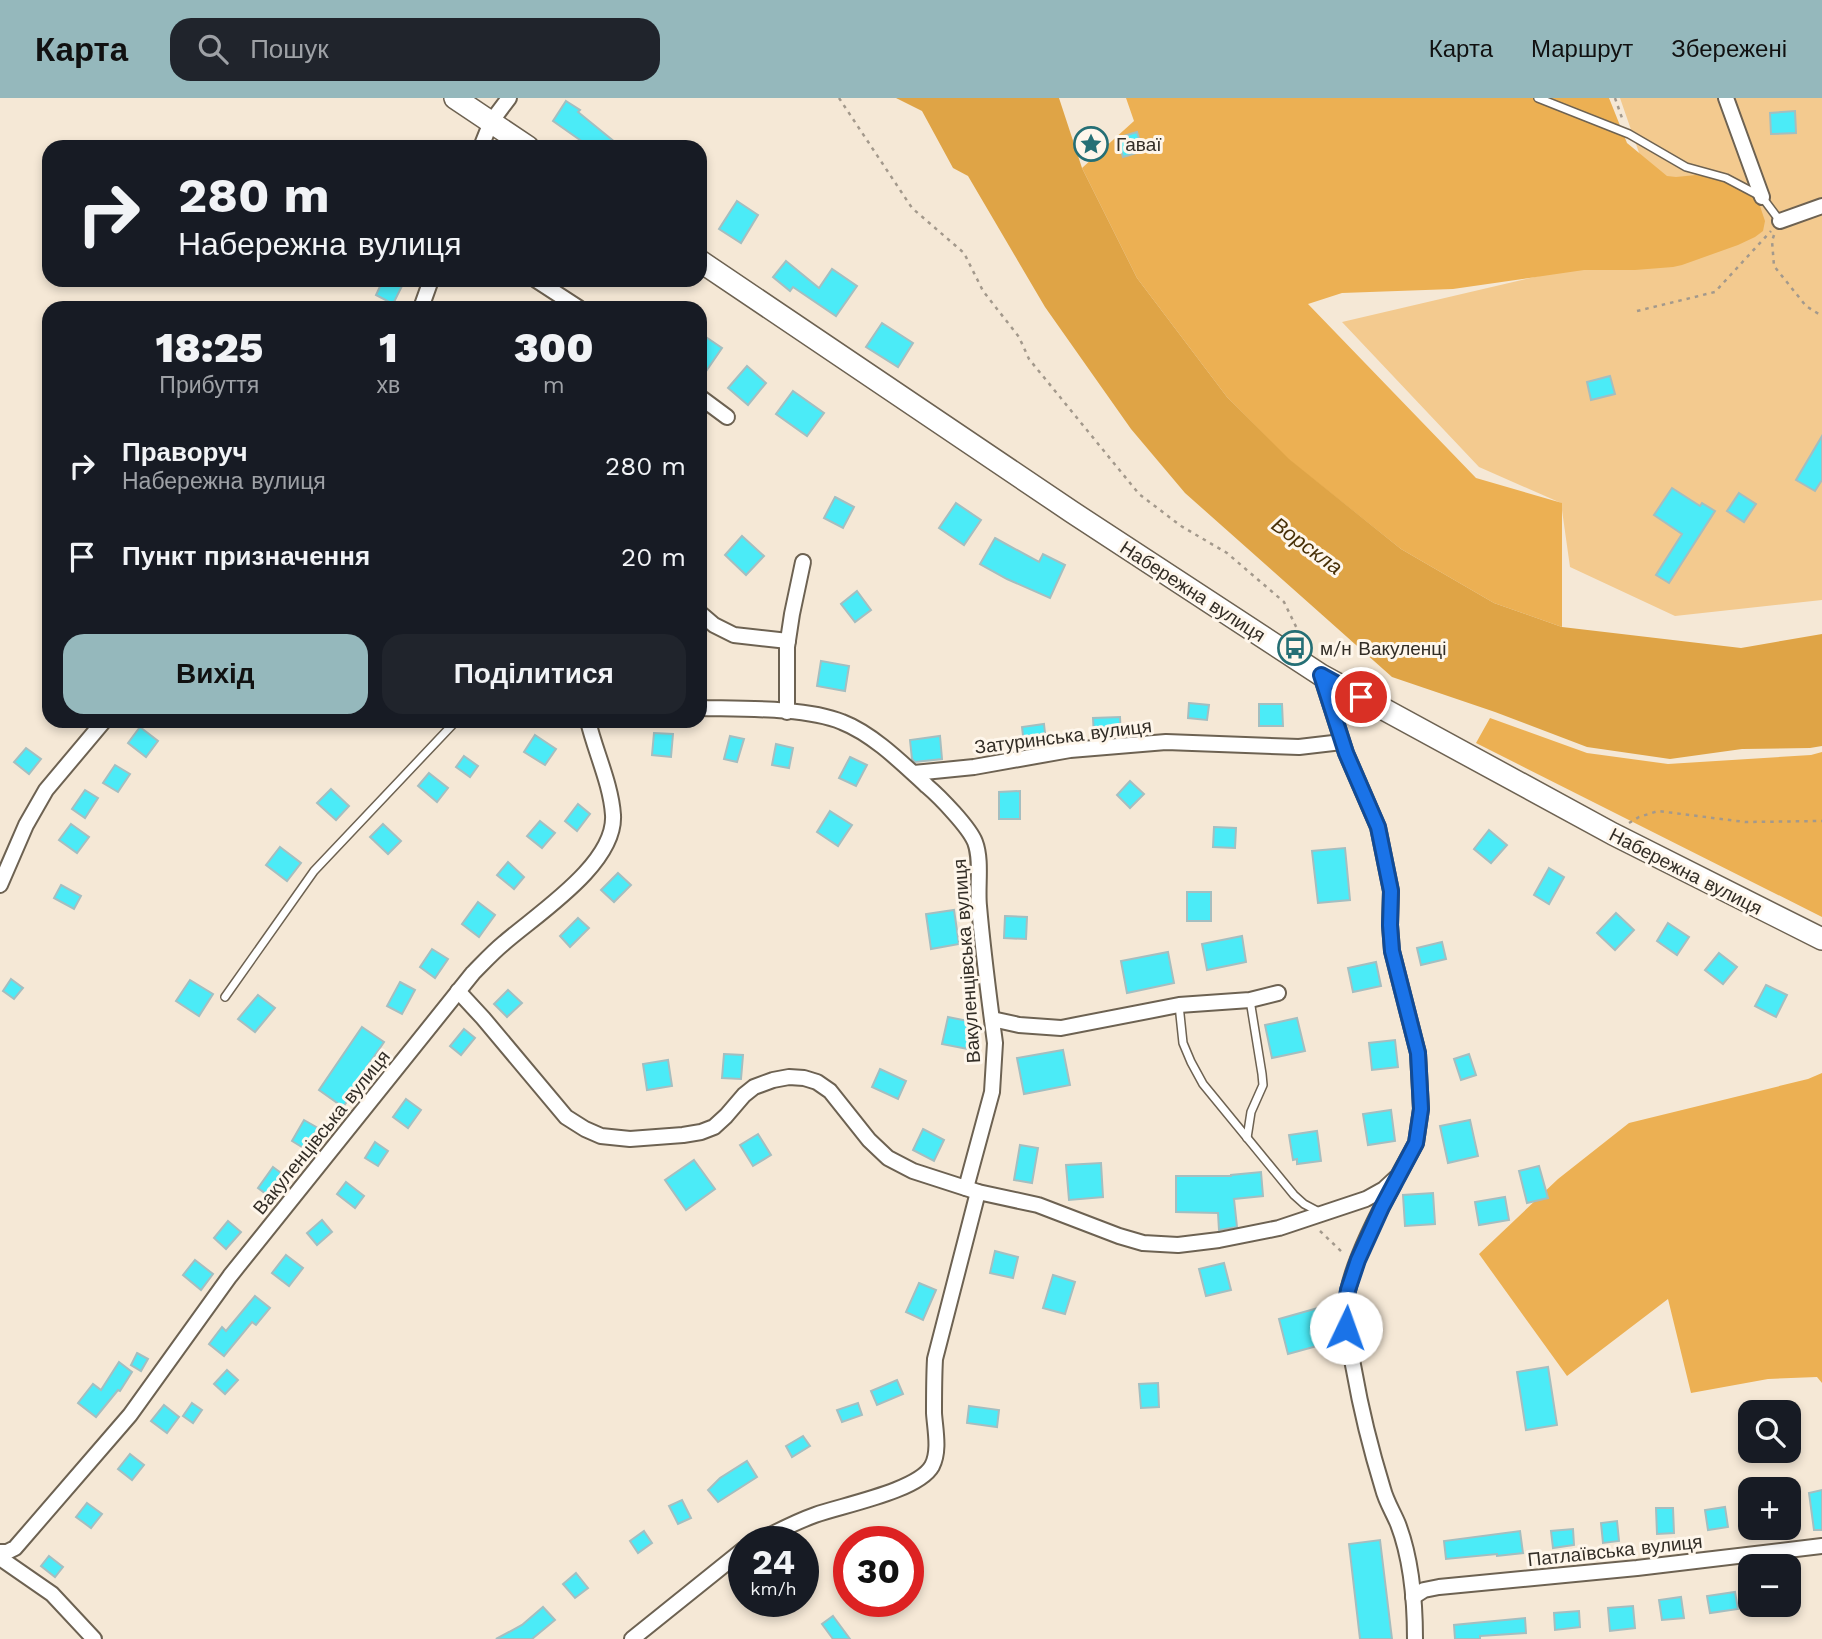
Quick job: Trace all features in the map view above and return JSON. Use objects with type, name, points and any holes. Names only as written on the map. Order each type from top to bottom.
[{"type":"street","points":[[454,98],[518,140]]},
{"type":"street","points":[[484,140],[491,122],[509,98]]},
{"type":"street","points":[[1726,98],[1762,197]]},
{"type":"street","points":[[1780,220],[1822,206]]},
{"type":"street","name":"Набережна вулиця","points":[[707,266],[1060,504],[1313,670],[1613,834],[1822,940]]},
{"type":"street","points":[[546,287],[566,301]]},
{"type":"street","points":[[707,402],[727,417]]},
{"type":"street","points":[[787,712],[788,641],[803,562]]},
{"type":"street","points":[[707,619],[734,635],[788,641]]},
{"type":"street","points":[[1313,670],[1378,827],[1391,891],[1392,951],[1418,1053],[1421,1109],[1416,1143],[1358,1260],[1348,1290],[1345,1310],[1359,1398],[1384,1493],[1405,1550],[1413,1597],[1415,1639]]},
{"type":"street","name":"Вакуленцівська вулиця","points":[[707,708],[787,712],[842,722],[867,735],[914,774],[941,798],[975,840],[979,903],[995,1043],[992,1092],[972,1190]]},
{"type":"street","points":[[0,885],[26,825],[46,790],[98,728]]},
{"type":"street","name":"Вакуленцівська вулиця","points":[[0,1552],[15,1548],[130,1415],[230,1276],[473,973],[503,943],[581,878],[607,842],[612,830],[613,816],[590,728]]},
{"type":"street","name":"Затуринська вулиця","points":[[914,774],[974,767],[1070,750],[1166,742],[1299,747],[1342,741]]},
{"type":"street","points":[[458,991],[566,1117],[601,1136],[631,1139],[701,1132],[714,1127],[754,1087],[789,1077],[804,1078],[817,1082],[830,1091],[869,1140],[888,1158],[913,1171],[972,1190],[1038,1205],[1143,1243],[1191,1244],[1279,1228],[1366,1199],[1384,1189],[1398,1176]]},
{"type":"street","points":[[992,1019],[1061,1028],[1179,1004],[1250,1000],[1278,993]]},
{"type":"street","points":[[788,1526],[918,1480],[932,1466],[936,1452],[935,1359],[972,1190]]},
{"type":"street","name":"Патлаївська вулиця","points":[[1413,1597],[1424,1590],[1439,1587],[1637,1568],[1822,1546]]},
{"type":"street","points":[[0,1558],[52,1594],[94,1639]]},
{"type":"street","points":[[632,1639],[728,1562]]},
{"type":"lane","points":[[1538,98],[1629,134],[1686,167],[1726,177],[1762,197],[1780,220]]},
{"type":"lane","points":[[225,997],[314,871],[449,728]]},
{"type":"lane","points":[[1247,1138],[1251,1112],[1263,1085],[1250,1000]]},
{"type":"lane","points":[[1179,1004],[1183,1043],[1203,1084],[1294,1195],[1321,1213]]},
{"type":"path","points":[[839,98],[912,208],[964,253],[984,291],[1019,337],[1029,359],[1139,494],[1181,526],[1227,553],[1284,602],[1306,645],[1313,670]]},
{"type":"path","points":[[1615,98],[1629,134]]},
{"type":"path","points":[[1637,311],[1715,292],[1780,220]]},
{"type":"path","points":[[1780,220],[1772,241],[1774,266],[1806,306],[1822,316]]},
{"type":"path","points":[[1613,834],[1639,817],[1658,811],[1745,822],[1822,821]]},
{"type":"path","points":[[1294,1223],[1317,1228],[1344,1254]]},
{"type":"shaded area","points":[[1126,98],[1609,98],[1627,143],[1667,176],[1696,175],[1727,180],[1753,195],[1765,221],[1763,231],[1738,245],[1682,265],[1635,270],[1584,270],[1453,289],[1342,293],[1308,304],[1476,478],[1562,503],[1562,627],[1494,603],[1401,549],[1288,459],[1227,397],[1137,278],[1082,168],[1134,121]]},
{"type":"shaded area","points":[[1620,98],[1822,98],[1822,600],[1675,616],[1570,567],[1561,503],[1479,467],[1342,322],[1671,245]]},
{"type":"shaded area","points":[[1490,718],[1587,753],[1668,764],[1811,755],[1822,752],[1822,917],[1476,743]]},
{"type":"shaded area","points":[[1822,1073],[1822,1383],[1817,1377],[1768,1379],[1691,1393],[1668,1299],[1567,1376],[1479,1254],[1558,1179],[1629,1123],[1808,1079]]},
{"type":"water","name":"Ворскла","points":[[896,98],[1059,98],[1082,168],[1137,278],[1227,397],[1289,459],[1401,549],[1494,603],[1562,627],[1741,648],[1822,634],[1822,746],[1742,749],[1670,759],[1587,747],[1392,677],[1185,493],[1131,429],[1045,307],[968,176],[953,168],[922,111]]},
{"type":"building","points":[[566,101],[580,110],[578,112],[612,140],[580,140],[553,121]]},
{"type":"building","points":[[1795,111],[1796,133],[1771,134],[1770,113]]},
{"type":"building","points":[[1137,132],[1143,151],[1123,157],[1117,138]]},
{"type":"building","points":[[737,201],[758,215],[741,243],[719,229]]},
{"type":"building","points":[[786,261],[819,288],[832,269],[857,286],[836,316],[793,287],[790,291],[773,277]]},
{"type":"building","points":[[380,287],[402,287],[394,301],[387,301],[376,295]]},
{"type":"building","points":[[882,323],[913,343],[898,367],[866,347]]},
{"type":"building","points":[[707,338],[722,348],[707,370]]},
{"type":"building","points":[[747,366],[766,383],[748,405],[728,388]]},
{"type":"building","points":[[1610,376],[1615,394],[1591,400],[1587,382]]},
{"type":"building","points":[[793,391],[824,413],[807,436],[776,414]]},
{"type":"building","points":[[1822,436],[1822,480],[1815,491],[1796,480]]},
{"type":"building","points":[[1672,488],[1700,506],[1702,503],[1715,511],[1669,583],[1656,575],[1682,534],[1654,515]]},
{"type":"building","points":[[1739,493],[1756,504],[1744,522],[1727,511]]},
{"type":"building","points":[[835,497],[854,507],[843,528],[824,518]]},
{"type":"building","points":[[956,503],[981,520],[964,545],[939,528]]},
{"type":"building","points":[[742,536],[764,556],[746,575],[725,555]]},
{"type":"building","points":[[995,538],[1039,562],[1043,554],[1065,565],[1050,598],[980,564]]},
{"type":"building","points":[[857,591],[871,610],[855,622],[841,604]]},
{"type":"building","points":[[821,661],[849,666],[845,691],[817,686]]},
{"type":"building","points":[[1189,703],[1209,705],[1207,720],[1188,718]]},
{"type":"building","points":[[1259,704],[1282,704],[1283,726],[1259,726]]},
{"type":"building","points":[[1120,717],[1121,736],[1094,737],[1093,718]]},
{"type":"building","points":[[1044,724],[1046,742],[1024,744],[1022,727]]},
{"type":"building","points":[[139,728],[158,741],[146,757],[128,743]]},
{"type":"building","points":[[654,733],[673,734],[671,757],[652,755]]},
{"type":"building","points":[[535,735],[556,749],[545,765],[524,752]]},
{"type":"building","points":[[730,736],[744,739],[737,762],[724,759]]},
{"type":"building","points":[[940,736],[942,759],[915,762],[912,759],[910,740]]},
{"type":"building","points":[[776,744],[793,748],[789,768],[772,765]]},
{"type":"building","points":[[26,748],[41,759],[29,774],[14,762]]},
{"type":"building","points":[[464,756],[478,766],[470,777],[456,767]]},
{"type":"building","points":[[850,757],[867,765],[856,786],[839,778]]},
{"type":"building","points":[[115,765],[130,774],[118,792],[103,783]]},
{"type":"building","points":[[429,773],[448,788],[437,802],[418,786]]},
{"type":"building","points":[[1130,781],[1144,794],[1130,808],[1117,795]]},
{"type":"building","points":[[331,789],[349,806],[336,820],[317,803]]},
{"type":"building","points":[[85,790],[98,798],[85,818],[72,809]]},
{"type":"building","points":[[1020,791],[1020,819],[999,819],[999,792]]},
{"type":"building","points":[[578,804],[590,814],[577,831],[565,821]]},
{"type":"building","points":[[830,811],[852,825],[838,846],[817,832]]},
{"type":"building","points":[[540,821],[555,833],[542,848],[527,836]]},
{"type":"building","points":[[71,824],[89,837],[77,853],[59,840]]},
{"type":"building","points":[[383,824],[401,841],[388,854],[370,837]]},
{"type":"building","points":[[1214,827],[1236,828],[1235,848],[1213,847]]},
{"type":"building","points":[[1489,830],[1507,845],[1491,863],[1474,849]]},
{"type":"building","points":[[280,847],[301,863],[287,881],[266,865]]},
{"type":"building","points":[[1345,848],[1350,900],[1318,903],[1312,851]]},
{"type":"building","points":[[508,862],[524,877],[514,889],[497,875]]},
{"type":"building","points":[[1549,868],[1564,877],[1549,904],[1534,895]]},
{"type":"building","points":[[618,873],[631,885],[614,902],[601,890]]},
{"type":"building","points":[[61,885],[81,896],[74,909],[54,898]]},
{"type":"building","points":[[1187,892],[1211,892],[1211,921],[1187,921]]},
{"type":"building","points":[[478,902],[495,915],[479,937],[462,924]]},
{"type":"building","points":[[954,910],[959,944],[931,949],[926,914]]},
{"type":"building","points":[[1616,913],[1634,930],[1615,950],[1597,933]]},
{"type":"building","points":[[1005,916],[1027,917],[1026,939],[1004,938]]},
{"type":"building","points":[[578,918],[589,928],[570,947],[560,936]]},
{"type":"building","points":[[1668,923],[1689,937],[1677,955],[1657,941]]},
{"type":"building","points":[[1242,936],[1246,962],[1207,970],[1202,944]]},
{"type":"building","points":[[1442,942],[1446,959],[1421,965],[1417,948]]},
{"type":"building","points":[[432,949],[448,959],[435,978],[420,967]]},
{"type":"building","points":[[1168,952],[1174,983],[1127,993],[1121,961]]},
{"type":"building","points":[[1719,953],[1737,967],[1723,984],[1705,970]]},
{"type":"building","points":[[1376,962],[1381,986],[1353,992],[1348,968]]},
{"type":"building","points":[[11,979],[23,988],[14,999],[3,991]]},
{"type":"building","points":[[190,980],[213,994],[199,1016],[176,1001]]},
{"type":"building","points":[[400,982],[415,990],[402,1014],[387,1006]]},
{"type":"building","points":[[1766,985],[1787,995],[1776,1017],[1755,1006]]},
{"type":"building","points":[[508,990],[522,1003],[507,1017],[494,1004]]},
{"type":"building","points":[[258,995],[275,1008],[255,1032],[238,1019]]},
{"type":"building","points":[[948,1017],[973,1022],[968,1049],[942,1044]]},
{"type":"building","points":[[1297,1018],[1305,1051],[1272,1058],[1265,1025]]},
{"type":"building","points":[[362,1027],[384,1042],[343,1107],[319,1090]]},
{"type":"building","points":[[464,1029],[475,1038],[461,1055],[450,1046]]},
{"type":"building","points":[[1395,1040],[1398,1067],[1372,1070],[1369,1043]]},
{"type":"building","points":[[1063,1050],[1070,1085],[1024,1094],[1017,1058]]},
{"type":"building","points":[[724,1054],[743,1055],[741,1079],[722,1078]]},
{"type":"building","points":[[1469,1054],[1476,1075],[1461,1080],[1454,1059]]},
{"type":"building","points":[[668,1060],[672,1086],[647,1090],[643,1064]]},
{"type":"building","points":[[880,1069],[906,1081],[898,1099],[872,1087]]},
{"type":"building","points":[[406,1099],[421,1110],[408,1128],[393,1117]]},
{"type":"building","points":[[1391,1110],[1395,1141],[1368,1145],[1363,1114]]},
{"type":"building","points":[[304,1120],[318,1128],[305,1149],[292,1141]]},
{"type":"building","points":[[1470,1120],[1478,1156],[1448,1163],[1440,1126]]},
{"type":"building","points":[[923,1129],[944,1140],[934,1161],[913,1150]]},
{"type":"building","points":[[1317,1131],[1321,1161],[1297,1164],[1297,1159],[1293,1160],[1289,1135]]},
{"type":"building","points":[[758,1134],[771,1155],[753,1166],[740,1145]]},
{"type":"building","points":[[375,1142],[388,1151],[378,1166],[365,1158]]},
{"type":"building","points":[[1020,1145],[1038,1148],[1032,1183],[1014,1180]]},
{"type":"building","points":[[694,1160],[715,1189],[686,1210],[665,1180]]},
{"type":"building","points":[[1101,1163],[1103,1197],[1069,1200],[1066,1165]]},
{"type":"building","points":[[1539,1166],[1548,1198],[1527,1203],[1519,1171]]},
{"type":"building","points":[[273,1167],[285,1176],[270,1197],[258,1188]]},
{"type":"building","points":[[1261,1172],[1263,1196],[1234,1199],[1237,1227],[1219,1230],[1218,1213],[1176,1212],[1176,1176],[1231,1176]]},
{"type":"building","points":[[346,1182],[364,1196],[355,1208],[337,1194]]},
{"type":"building","points":[[1433,1193],[1435,1224],[1405,1226],[1403,1195]]},
{"type":"building","points":[[1505,1197],[1509,1220],[1479,1225],[1475,1202]]},
{"type":"building","points":[[322,1220],[332,1232],[317,1245],[307,1233]]},
{"type":"building","points":[[228,1221],[241,1232],[226,1249],[214,1238]]},
{"type":"building","points":[[995,1251],[1018,1257],[1013,1278],[990,1273]]},
{"type":"building","points":[[286,1255],[303,1268],[289,1286],[272,1273]]},
{"type":"building","points":[[195,1260],[213,1274],[201,1290],[183,1275]]},
{"type":"building","points":[[1224,1263],[1231,1290],[1206,1296],[1199,1269]]},
{"type":"building","points":[[1053,1275],[1075,1282],[1065,1314],[1043,1308]]},
{"type":"building","points":[[919,1283],[936,1290],[923,1320],[906,1312]]},
{"type":"building","points":[[255,1296],[270,1308],[256,1325],[252,1322],[224,1356],[209,1344],[222,1327],[226,1331]]},
{"type":"building","points":[[1325,1306],[1335,1341],[1288,1354],[1279,1319]]},
{"type":"building","points":[[137,1353],[148,1359],[141,1371],[131,1365]]},
{"type":"building","points":[[119,1362],[132,1372],[120,1391],[118,1390],[96,1417],[78,1403],[93,1384],[101,1390]]},
{"type":"building","points":[[1548,1367],[1557,1425],[1526,1430],[1517,1372]]},
{"type":"building","points":[[227,1370],[238,1380],[225,1394],[214,1384]]},
{"type":"building","points":[[897,1380],[903,1394],[877,1405],[871,1391]]},
{"type":"building","points":[[1158,1383],[1159,1407],[1141,1408],[1139,1384]]},
{"type":"building","points":[[192,1403],[202,1410],[193,1423],[183,1416]]},
{"type":"building","points":[[858,1403],[862,1415],[842,1422],[837,1410]]},
{"type":"building","points":[[164,1405],[179,1417],[167,1433],[151,1421]]},
{"type":"building","points":[[969,1406],[999,1410],[997,1427],[967,1423]]},
{"type":"building","points":[[803,1436],[810,1446],[792,1457],[786,1446]]},
{"type":"building","points":[[130,1454],[144,1465],[132,1480],[118,1469]]},
{"type":"building","points":[[747,1461],[757,1477],[718,1502],[708,1490],[720,1478]]},
{"type":"building","points":[[1822,1490],[1822,1530],[1814,1530],[1809,1493]]},
{"type":"building","points":[[682,1500],[691,1518],[678,1524],[669,1506]]},
{"type":"building","points":[[87,1503],[102,1514],[91,1528],[76,1517]]},
{"type":"building","points":[[1725,1507],[1728,1527],[1708,1530],[1705,1510]]},
{"type":"building","points":[[1656,1508],[1673,1508],[1674,1533],[1657,1534]]},
{"type":"building","points":[[1617,1521],[1619,1541],[1603,1543],[1601,1523]]},
{"type":"building","points":[[1573,1529],[1574,1545],[1553,1548],[1551,1531]]},
{"type":"building","points":[[644,1531],[652,1543],[638,1553],[630,1541]]},
{"type":"building","points":[[1520,1531],[1523,1553],[1446,1559],[1444,1541]]},
{"type":"building","points":[[1380,1540],[1392,1639],[1360,1639],[1349,1544]]},
{"type":"building","points":[[49,1556],[63,1567],[55,1577],[41,1566]]},
{"type":"building","points":[[576,1573],[588,1588],[575,1598],[563,1584]]},
{"type":"building","points":[[1735,1592],[1738,1609],[1710,1613],[1707,1596]]},
{"type":"building","points":[[1681,1597],[1684,1618],[1662,1620],[1659,1600]]},
{"type":"building","points":[[1633,1606],[1635,1628],[1610,1631],[1608,1608]]},
{"type":"building","points":[[543,1607],[555,1620],[532,1639],[496,1639],[522,1625]]},
{"type":"building","points":[[1579,1611],[1580,1627],[1555,1630],[1554,1613]]},
{"type":"building","points":[[833,1616],[850,1639],[833,1639],[822,1624]]},
{"type":"building","points":[[1525,1618],[1526,1633],[1480,1636],[1480,1639],[1455,1639],[1454,1625]]},
{"type":"place","name":"Гаваї","points":[[1091,144]]},
{"type":"place","name":"м/н Вакуленці","points":[[1295,648]]},
{"type":"route","points":[[1346,1328],[1348,1290],[1358,1260],[1416,1143],[1421,1109],[1418,1053],[1392,951],[1391,891],[1378,827],[1346,753],[1321,675],[1361,697]]}]
